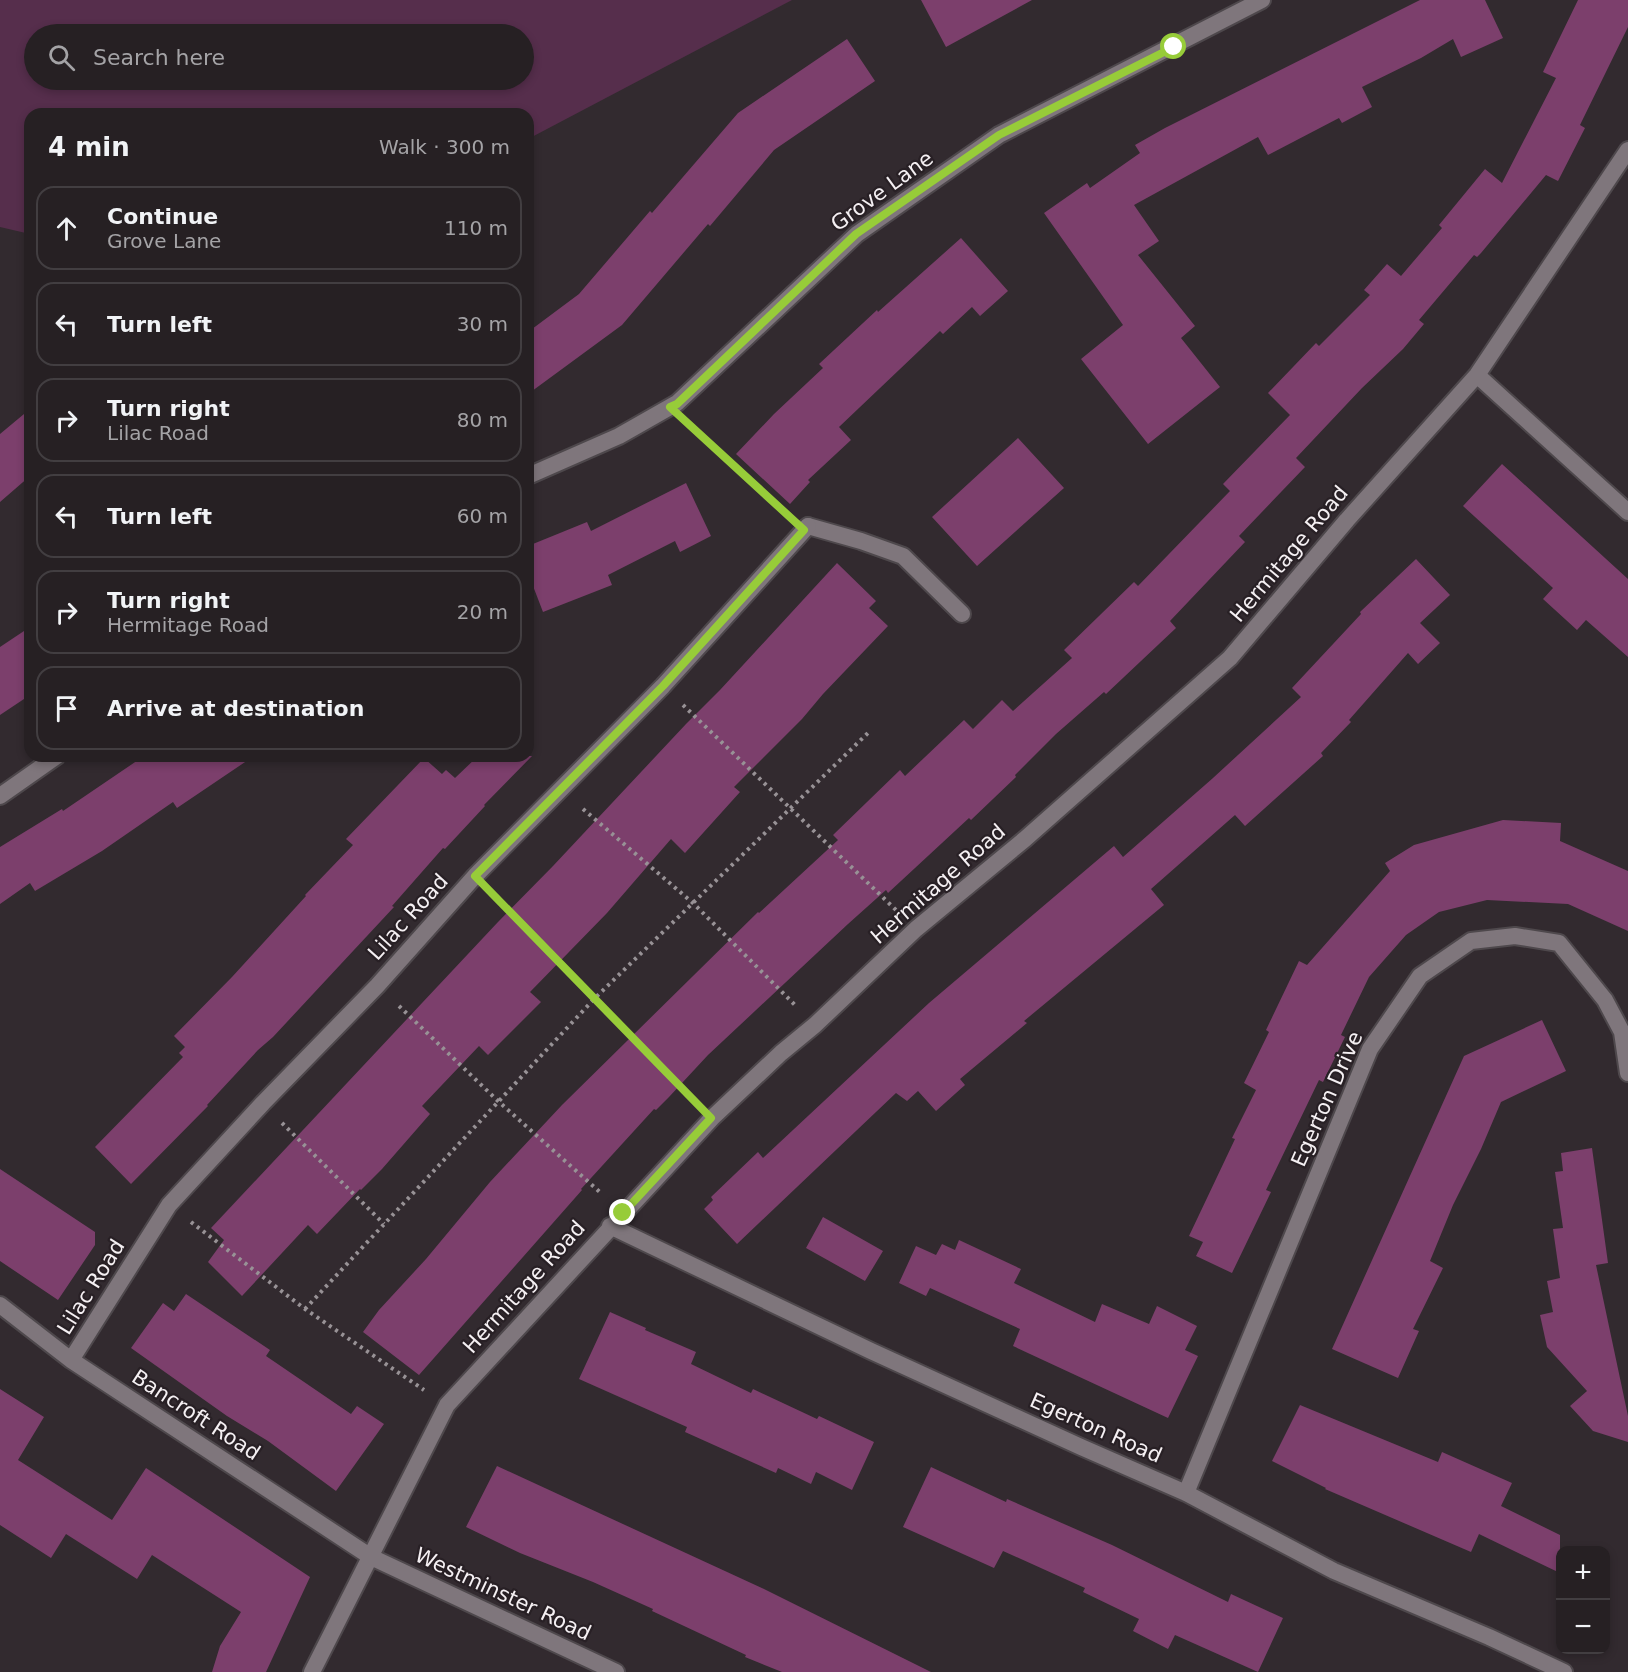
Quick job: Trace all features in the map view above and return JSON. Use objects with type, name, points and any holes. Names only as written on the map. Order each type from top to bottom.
[{"type":"street","name":"Grove Lane","points":[[534,473],[618,435],[677,404],[856,234],[999,135],[1262,0]]},
{"type":"street","name":"Hermitage Road","points":[[312,1672],[447,1405],[711,1118],[815,1025],[916,929],[1025,839],[1230,658],[1347,520],[1477,375],[1628,150]]},
{"type":"street","points":[[1477,375],[1628,512]]},
{"type":"street","points":[[806,528],[861,541],[903,556],[962,614]]},
{"type":"street","name":"Lilac Road","points":[[71,1360],[169,1205],[263,1103],[377,986],[475,876],[663,686],[806,528]]},
{"type":"street","points":[[0,796],[48,762]]},
{"type":"street","name":"Egerton Drive","points":[[1186,1492],[1370,1048],[1420,976],[1471,941],[1515,936],[1559,943],[1605,1000],[1622,1032],[1628,1073]]},
{"type":"street","name":"Egerton Road","points":[[610,1226],[892,1360],[1081,1447],[1186,1492],[1334,1571],[1489,1637],[1564,1672]]},
{"type":"street","name":"Bancroft Road","points":[[0,1305],[71,1360],[371,1557]]},
{"type":"street","name":"Westminster Road","points":[[371,1557],[616,1672]]},
{"type":"path","points":[[670,407],[806,528]]},
{"type":"path","points":[[663,686],[916,929]]},
{"type":"path","points":[[305,1309],[594,999],[870,731]]},
{"type":"path","points":[[560,789],[693,903],[815,1025]]},
{"type":"path","points":[[475,876],[711,1118]]},
{"type":"path","points":[[377,986],[499,1102],[623,1213]]},
{"type":"path","points":[[263,1103],[384,1224]]},
{"type":"path","points":[[169,1205],[305,1309],[447,1405]]},
{"type":"shaded area","points":[[0,0],[792,0],[534,136],[534,108],[24,108],[24,233],[0,227]]},
{"type":"building","points":[[921,0],[1032,0],[946,47]]},
{"type":"building","points":[[1420,0],[1485,0],[1503,38],[1461,57],[1453,39],[1421,58],[1362,87],[1372,107],[1342,123],[1339,118],[1268,155],[1258,137],[1134,205],[1159,241],[1138,255],[1195,326],[1181,338],[1220,387],[1148,444],[1081,359],[1123,325],[1044,213],[1087,183],[1090,188],[1140,153],[1135,145],[1165,128]]},
{"type":"building","points":[[1578,0],[1628,0],[1628,27],[1580,125],[1585,128],[1558,181],[1546,175],[1481,253],[1477,257],[1474,255],[1419,320],[1424,324],[1403,349],[1362,388],[1296,458],[1305,467],[1239,536],[1245,542],[1170,621],[1176,628],[1106,694],[1104,692],[1056,734],[971,820],[969,818],[888,893],[886,890],[708,1055],[656,1110],[654,1109],[581,1189],[419,1375],[363,1332],[379,1310],[426,1259],[490,1182],[562,1105],[758,912],[838,840],[833,835],[900,770],[905,776],[964,720],[973,729],[1002,700],[1013,711],[1072,658],[1064,650],[1134,582],[1138,586],[1230,491],[1223,484],[1290,415],[1268,393],[1316,343],[1319,346],[1370,295],[1364,290],[1387,264],[1401,276],[1442,228],[1439,225],[1485,169],[1502,183],[1556,78],[1543,72]]},
{"type":"building","points":[[847,39],[875,81],[774,150],[622,325],[534,390],[534,328],[579,294],[738,113]]},
{"type":"building","points":[[961,238],[1008,291],[980,316],[972,307],[943,334],[940,331],[839,427],[851,440],[808,480],[810,482],[790,504],[736,454],[823,368],[819,364],[877,310],[878,312]]},
{"type":"building","points":[[24,414],[24,481],[0,502],[0,434]]},
{"type":"building","points":[[1018,438],[1064,488],[977,566],[932,517]]},
{"type":"building","points":[[1502,464],[1628,579],[1628,657],[1586,620],[1577,630],[1543,599],[1553,588],[1463,506]]},
{"type":"building","points":[[686,483],[711,536],[680,552],[675,541],[608,575],[612,585],[543,612],[534,589],[534,544],[587,522],[591,531]]},
{"type":"building","points":[[1416,559],[1450,595],[1420,623],[1440,643],[1418,664],[1408,653],[1349,720],[1351,722],[1321,753],[1323,756],[1245,826],[1235,815],[1151,889],[1164,905],[1024,1021],[1027,1023],[960,1079],[965,1085],[936,1111],[918,1091],[907,1101],[896,1093],[737,1244],[704,1209],[713,1200],[711,1197],[758,1152],[763,1158],[929,1003],[1114,846],[1123,857],[1213,778],[1301,697],[1292,688],[1361,614],[1360,612]]},
{"type":"building","points":[[837,563],[876,601],[869,608],[888,626],[802,719],[734,787],[740,792],[685,853],[671,839],[607,913],[530,992],[541,1002],[488,1055],[479,1046],[422,1106],[430,1114],[382,1169],[317,1234],[308,1225],[242,1296],[208,1262],[224,1240],[211,1228],[498,922],[720,690]]},
{"type":"building","points":[[24,631],[24,699],[0,715],[0,647]]},
{"type":"building","points":[[135,762],[245,762],[177,808],[173,802],[102,851],[35,891],[30,883],[0,904],[0,847],[62,809],[63,811]]},
{"type":"building","points":[[420,762],[428,762],[442,774],[446,770],[455,778],[472,762],[526,762],[445,849],[443,848],[392,906],[394,907],[273,1037],[131,1184],[95,1147],[183,1057],[179,1053],[185,1047],[174,1036],[232,977],[353,845],[346,839]]},
{"type":"building","points":[[1503,820],[1561,823],[1560,841],[1628,871],[1628,931],[1568,904],[1487,900],[1439,912],[1406,935],[1369,977],[1341,1035],[1345,1037],[1323,1082],[1319,1080],[1266,1190],[1271,1192],[1232,1273],[1196,1256],[1203,1242],[1189,1236],[1256,1090],[1244,1083],[1269,1032],[1266,1030],[1299,961],[1307,965],[1390,871],[1385,863],[1414,845]]},
{"type":"building","points":[[1542,1020],[1566,1071],[1501,1102],[1453,1205],[1430,1261],[1443,1268],[1413,1329],[1419,1331],[1398,1378],[1332,1349],[1464,1056]]},
{"type":"building","points":[[1592,1148],[1608,1263],[1596,1265],[1628,1416],[1628,1442],[1593,1431],[1570,1406],[1587,1391],[1547,1347],[1540,1315],[1553,1312],[1547,1281],[1560,1278],[1553,1229],[1563,1228],[1555,1172],[1563,1171],[1561,1153]]},
{"type":"building","points":[[0,1169],[95,1232],[95,1245],[58,1300],[0,1261]]},
{"type":"building","points":[[823,1217],[883,1251],[865,1281],[806,1248]]},
{"type":"building","points":[[959,1240],[1021,1269],[1014,1283],[1095,1322],[1102,1304],[1149,1324],[1157,1306],[1197,1326],[1185,1350],[1198,1356],[1168,1418],[1013,1346],[1020,1329],[930,1288],[926,1296],[899,1283],[916,1246],[936,1255],[942,1244],[955,1250]]},
{"type":"building","points":[[186,1294],[270,1350],[266,1356],[351,1414],[357,1406],[384,1424],[336,1491],[268,1441],[227,1416],[131,1348],[163,1303],[174,1311]]},
{"type":"building","points":[[610,1312],[696,1352],[691,1364],[751,1393],[753,1389],[817,1419],[819,1416],[874,1442],[852,1490],[816,1472],[811,1484],[778,1468],[776,1473],[685,1432],[687,1427],[579,1379]]},
{"type":"building","points":[[0,1389],[44,1417],[18,1460],[112,1520],[146,1468],[310,1577],[266,1672],[212,1672],[220,1646],[241,1612],[152,1555],[137,1579],[66,1534],[51,1558],[0,1525]]},
{"type":"building","points":[[1300,1405],[1438,1462],[1442,1452],[1512,1483],[1501,1506],[1560,1535],[1560,1546],[1556,1546],[1556,1571],[1479,1534],[1471,1552],[1325,1489],[1272,1461]]},
{"type":"building","points":[[497,1466],[764,1589],[931,1672],[782,1672],[745,1657],[746,1655],[652,1611],[653,1609],[520,1553],[466,1527]]},
{"type":"building","points":[[931,1467],[1006,1502],[1007,1499],[1112,1545],[1228,1602],[1231,1594],[1283,1618],[1258,1672],[1175,1635],[1168,1649],[1133,1631],[1139,1619],[1083,1592],[1085,1588],[1003,1551],[994,1568],[903,1527]]},
{"type":"route","points":[[623,1213],[711,1118],[475,876],[663,686],[804,530],[670,407],[677,404],[856,234],[999,135],[1174,47]]}]
